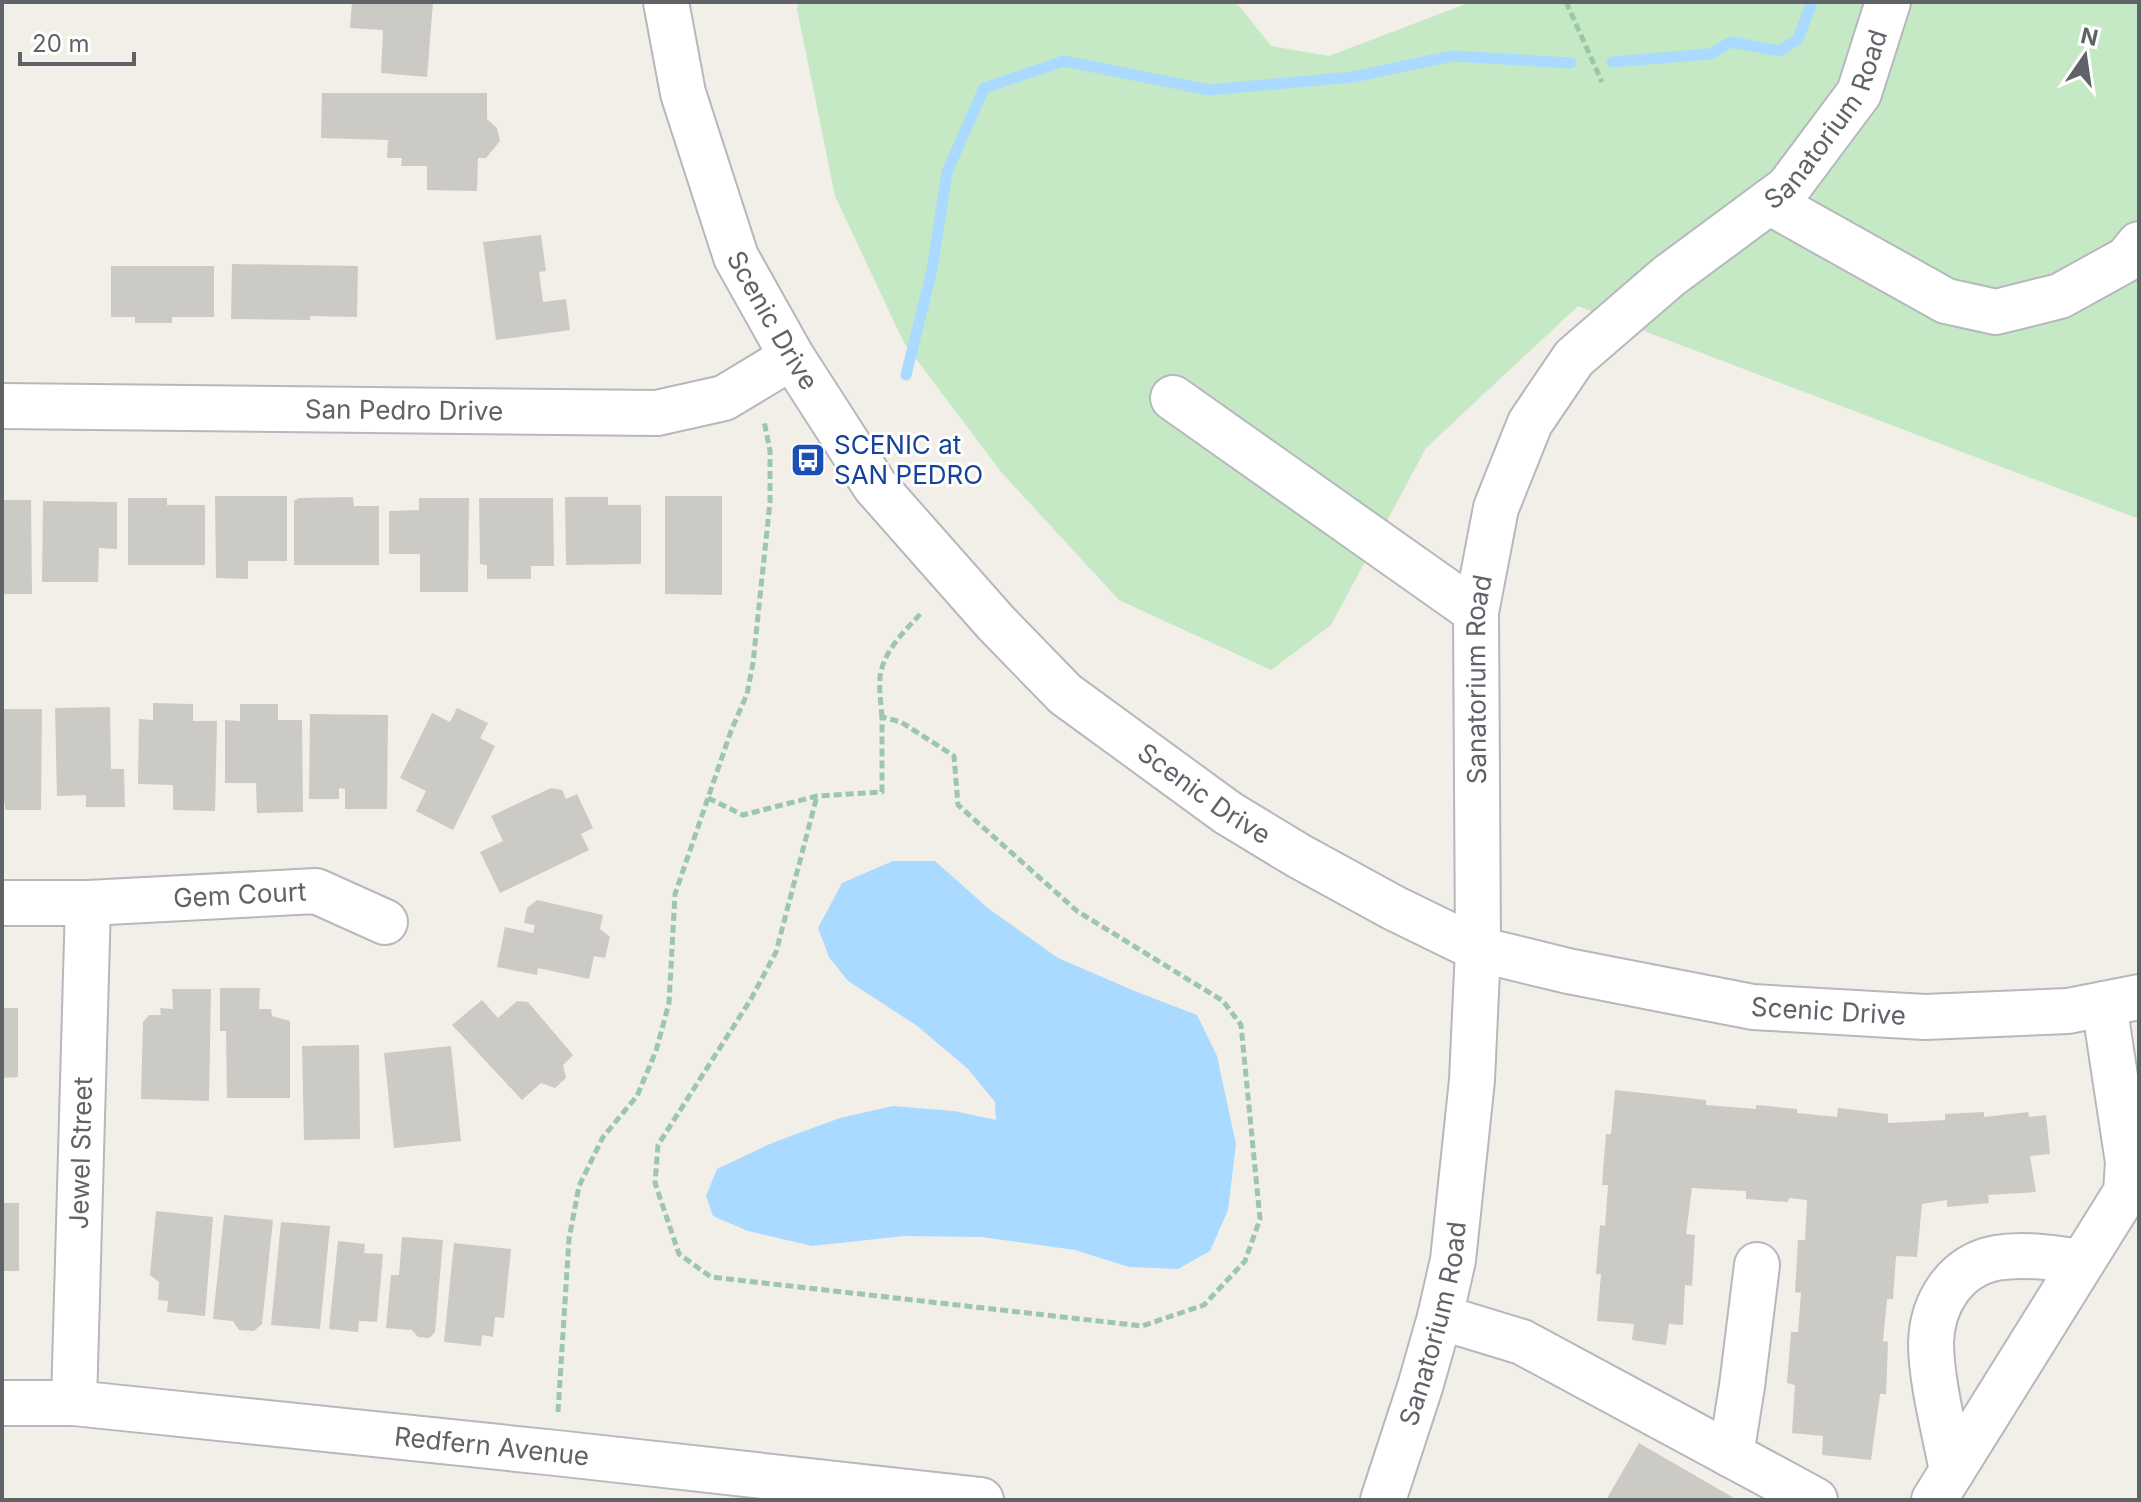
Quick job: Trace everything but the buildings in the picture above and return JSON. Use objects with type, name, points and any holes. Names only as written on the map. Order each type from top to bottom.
[{"type":"street","name":"Scenic Drive","points":[[666,2],[683,93],[736,257],[792,357],[875,486],[996,623],[1065,694],[1228,813],[1394,908],[1478,949],[1568,971],[1753,1007],[1925,1017],[2068,1011],[2122,1000]]},
{"type":"street","name":"Sanatorium Road","points":[[1383,1500],[1420,1387],[1453,1260],[1472,1080],[1478,949],[1476,612],[1496,508],[1530,423],[1574,358],[1669,276],[1788,188],[1859,93],[1888,2]]},
{"type":"street","points":[[1769,202],[1946,301],[1996,312],[2060,296],[2127,259],[2139,244]]},
{"type":"street","name":"San Pedro Drive","points":[[2,406],[657,413],[724,398],[792,357]]},
{"type":"street","points":[[1173,398],[1476,612]]},
{"type":"street","name":"Gem Court","points":[[2,903],[88,903],[316,891],[385,922]]},
{"type":"street","name":"Jewel Street","points":[[74,1403],[88,903]]},
{"type":"street","points":[[1943,1486],[2126,1192],[2128,1162],[2122,1000]]},
{"type":"street","points":[[1943,1486],[1931,1342],[1939,1302],[1960,1273],[1995,1258],[2035,1256],[2082,1262]]},
{"type":"street","points":[[1731,1455],[1757,1265]]},
{"type":"street","points":[[1440,1317],[1522,1342],[1815,1500]]},
{"type":"street","name":"Redfern Avenue","points":[[2,1403],[74,1403],[981,1500]]},
{"type":"path","points":[[1566,2],[1602,82]]},
{"type":"path","points":[[556,1453],[569,1239],[579,1186],[603,1137],[637,1096],[656,1051],[669,1003],[675,894],[731,731],[747,694],[770,502],[770,451],[761,408]]},
{"type":"path","points":[[708,798],[743,815],[817,796],[882,792],[880,674],[886,657],[899,637],[922,612]]},
{"type":"path","points":[[817,796],[776,952],[751,999],[658,1145],[655,1183],[679,1254],[711,1277],[1142,1326],[1204,1305],[1245,1261],[1260,1219],[1241,1025],[1223,1001],[1077,911],[958,805],[954,756],[901,722],[882,717]]},
{"type":"green space","points":[[799,2],[1236,2],[1271,46],[1329,56],[1471,2],[2139,2],[2139,519],[1578,306],[1426,448],[1331,625],[1271,670],[1119,600],[1002,473],[904,343],[835,196],[797,9]]},
{"type":"water","points":[[893,861],[935,861],[989,909],[1058,958],[1197,1015],[1217,1056],[1236,1144],[1228,1210],[1210,1251],[1178,1269],[1129,1267],[1075,1250],[981,1237],[904,1236],[812,1246],[748,1231],[713,1216],[706,1196],[717,1169],[772,1143],[840,1118],[893,1106],[954,1111],[996,1120],[995,1102],[968,1069],[916,1025],[848,981],[829,957],[818,928],[842,883]]},
{"type":"waterway","points":[[1612,62],[1710,54],[1731,42],[1780,51],[1798,39],[1812,2]]},
{"type":"waterway","points":[[906,375],[932,270],[947,172],[984,88],[1064,61],[1209,90],[1353,77],[1452,56],[1571,63]]},
{"type":"place","name":"SCENIC at SAN PEDRO","points":[[808,460]]}]
